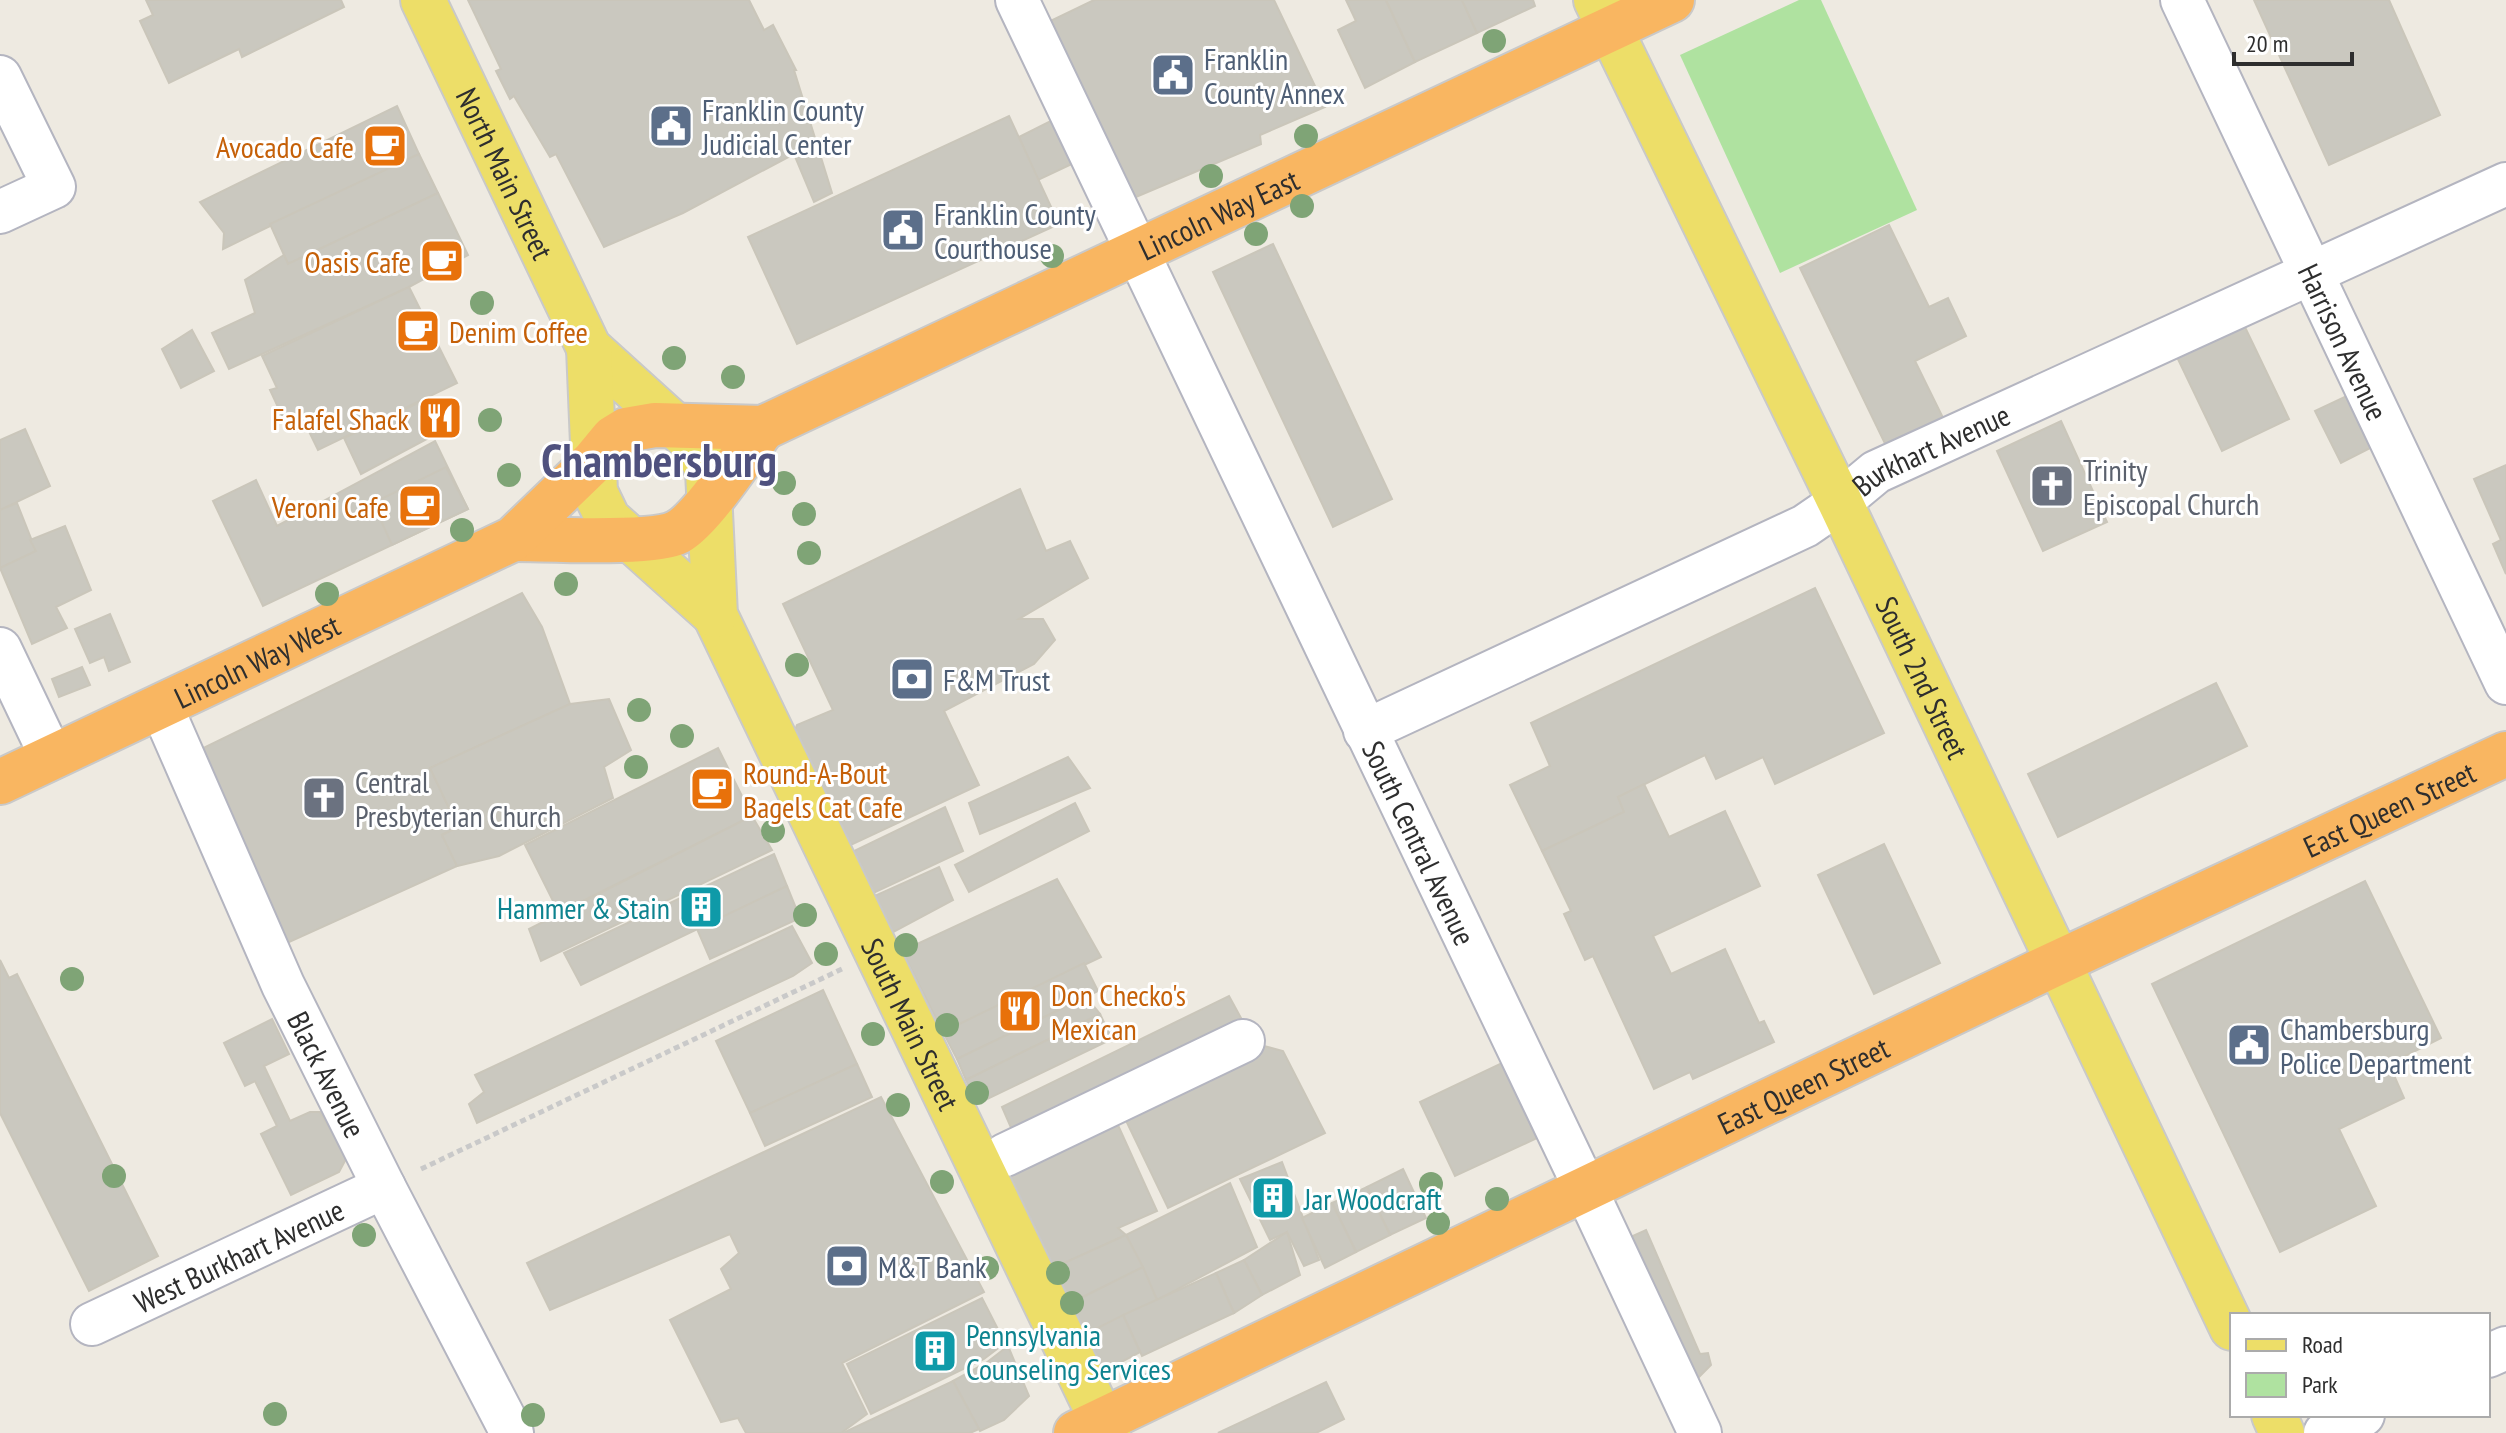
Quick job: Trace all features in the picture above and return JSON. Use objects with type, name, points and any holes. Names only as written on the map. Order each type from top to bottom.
[{"type":"highway","name":"Lincoln Way East","points":[[674,426],[763,428],[1136,252],[1602,15],[1672,0]]},
{"type":"highway","points":[[594,461],[613,438],[626,430],[640,425],[674,426]]},
{"type":"highway","name":"Lincoln Way East","points":[[709,499],[763,428]]},
{"type":"highway","name":"Lincoln Way West","points":[[0,782],[513,539],[594,461]]},
{"type":"highway","points":[[631,539],[646,540],[675,534],[688,526],[709,499]]},
{"type":"highway","name":"Lincoln Way West","points":[[513,539],[631,539]]},
{"type":"highway","name":"East Queen Street","points":[[1095,1429],[1585,1188],[2506,754]]},
{"type":"main road","name":"North Main Street","points":[[423,0],[589,348],[674,426]]},
{"type":"main road","name":"South 2nd Street","points":[[1602,15],[1840,502],[2230,1324]]},
{"type":"main road","name":"North Main Street","points":[[589,348],[594,461]]},
{"type":"main road","points":[[674,426],[695,444],[703,456],[708,471],[709,499]]},
{"type":"main road","points":[[594,461],[595,492],[600,506],[608,519],[631,539]]},
{"type":"main road","name":"South Main Street","points":[[709,499],[715,615]]},
{"type":"main road","name":"South Main Street","points":[[631,539],[715,615],[877,953],[1095,1429]]},
{"type":"street","name":"South Central Avenue","points":[[1017,0],[1700,1433]]},
{"type":"street","name":"Harrison Avenue","points":[[2182,0],[2506,683]]},
{"type":"street","points":[[0,77],[54,187],[0,212]]},
{"type":"street","name":"Burkhart Avenue","points":[[1365,731],[1805,526],[1876,472],[2506,184]]},
{"type":"street","points":[[0,649],[52,758]]},
{"type":"street","name":"Black Avenue","points":[[161,706],[283,985],[512,1433]]},
{"type":"street","points":[[1005,1155],[1243,1041]]},
{"type":"street","name":"West Burkhart Avenue","points":[[92,1324],[384,1187]]},
{"type":"street","points":[[2325,1433],[2359,1417]]},
{"type":"path","points":[[384,1187],[877,953]]},
{"type":"green space","points":[[1799,0],[1821,0],[1917,210],[1780,273],[1680,55]]},
{"type":"building","points":[[146,0],[341,0],[344,7],[242,57],[239,49],[169,83],[140,21],[153,15]]},
{"type":"building","name":"Franklin County Judicial Center","points":[[468,0],[749,0],[764,30],[773,25],[796,70],[832,193],[814,202],[794,154],[683,213],[604,247],[556,154],[550,157],[514,96],[510,99],[496,71],[501,69]]},
{"type":"building","name":"Franklin County Annex","points":[[1094,0],[1274,0],[1325,107],[1260,135],[1261,144],[1131,199],[1078,161],[1038,180],[1019,137],[1057,118],[1044,24]]},
{"type":"building","points":[[1346,0],[1386,0],[1415,62],[1365,88],[1338,30],[1356,21]]},
{"type":"building","points":[[1386,0],[1462,0],[1477,33],[1415,62]]},
{"type":"building","points":[[1462,0],[1533,0],[1535,6],[1477,33]]},
{"type":"building","points":[[2254,0],[2389,0],[2440,115],[2329,165]]},
{"type":"building","points":[[397,106],[419,154],[223,249],[224,233],[200,202]]},
{"type":"building","name":"Franklin County Courthouse","points":[[1009,116],[1059,224],[797,344],[748,237]]},
{"type":"building","points":[[419,154],[438,193],[288,264],[270,224]]},
{"type":"building","points":[[438,193],[468,255],[409,287],[229,369],[212,333],[255,313],[245,280],[284,255],[288,264]]},
{"type":"building","points":[[1889,225],[1929,307],[1948,298],[1966,336],[1915,361],[1948,428],[1891,456],[1800,268]]},
{"type":"building","points":[[1273,244],[1392,499],[1333,527],[1213,272]]},
{"type":"building","points":[[409,287],[457,383],[318,450],[299,411],[283,418],[270,390],[277,388],[262,356]]},
{"type":"building","points":[[2243,323],[2289,419],[2222,451],[2176,355]]},
{"type":"building","points":[[192,330],[214,371],[181,388],[162,349]]},
{"type":"building","points":[[2353,393],[2378,444],[2341,463],[2315,411]]},
{"type":"building","points":[[422,401],[438,433],[361,474],[344,438]]},
{"type":"building","name":"Trinity Episcopal Church","points":[[2061,421],[2107,522],[2043,551],[1997,451]]},
{"type":"building","points":[[25,429],[50,486],[0,510],[0,440]]},
{"type":"building","points":[[435,441],[468,509],[263,606],[213,501],[256,480],[277,526]]},
{"type":"building","points":[[2506,465],[2506,574],[2493,544],[2501,540],[2474,479]]},
{"type":"building","name":"Veroni Cafe","points":[[446,467],[468,509],[392,545],[373,503]]},
{"type":"building","name":"F&M Trust","points":[[1020,489],[1046,551],[1070,541],[1088,578],[1019,619],[1043,619],[1055,640],[1034,664],[944,711],[979,785],[840,850],[790,743],[797,725],[833,710],[783,604]]},
{"type":"building","points":[[17,503],[36,551],[0,568],[0,510]]},
{"type":"building","points":[[65,526],[91,590],[56,607],[67,628],[32,644],[0,568],[36,551],[30,540]]},
{"type":"building","points":[[1815,588],[1884,733],[1775,784],[1763,757],[1716,779],[1705,755],[1618,797],[1624,812],[1542,851],[1510,785],[1550,766],[1531,723]]},
{"type":"building","name":"Central Presbyterian Church","points":[[522,593],[542,627],[570,704],[430,768],[458,827],[442,835],[457,866],[276,948],[185,757]]},
{"type":"building","points":[[110,614],[130,662],[109,671],[104,657],[90,663],[75,629]]},
{"type":"building","points":[[82,667],[90,685],[59,697],[52,679]]},
{"type":"building","points":[[2216,683],[2247,746],[2058,837],[2028,774]]},
{"type":"building","points":[[609,699],[631,750],[604,767],[613,798],[499,856],[457,866],[442,835],[458,827],[430,768],[570,704]]},
{"type":"building","points":[[718,748],[752,816],[559,913],[525,845]]},
{"type":"building","points":[[1068,757],[1090,788],[980,834],[969,803]]},
{"type":"building","points":[[1644,784],[1669,837],[1725,811],[1760,886],[1653,936],[1671,974],[1725,949],[1759,1023],[1764,1021],[1774,1042],[1693,1079],[1690,1072],[1654,1089],[1593,956],[1585,960],[1564,914],[1571,911],[1542,851],[1624,812],[1618,797]]},
{"type":"building","points":[[1075,803],[1089,831],[969,892],[955,865]]},
{"type":"building","points":[[945,807],[963,851],[867,896],[850,853]]},
{"type":"building","points":[[752,816],[772,850],[541,961],[529,929]]},
{"type":"building","points":[[1884,844],[1940,963],[1874,994],[1818,875]]},
{"type":"building","name":"Hammer & Stain","points":[[774,854],[787,886],[581,985],[564,953]]},
{"type":"building","points":[[939,867],[953,900],[886,936],[868,899]]},
{"type":"building","points":[[1057,879],[1101,957],[943,1032],[902,951]]},
{"type":"building","points":[[2365,881],[2441,1038],[2397,1060],[2393,1073],[2404,1098],[2339,1129],[2376,1206],[2280,1252],[2152,984]]},
{"type":"building","points":[[787,886],[800,918],[710,959],[697,929]]},
{"type":"building","points":[[792,926],[812,963],[793,976],[477,1123],[469,1104],[484,1092],[475,1075]]},
{"type":"building","points":[[0,960],[9,978],[17,974],[158,1256],[89,1291],[0,1113]]},
{"type":"building","name":"Don Checko's Mexican","points":[[1084,963],[1098,991],[957,1059],[943,1032]]},
{"type":"building","points":[[823,990],[857,1064],[750,1113],[716,1041]]},
{"type":"building","points":[[1229,996],[1241,1018],[1022,1153],[1002,1107]]},
{"type":"building","points":[[1086,997],[1100,1014],[966,1080],[957,1059]]},
{"type":"building","points":[[1100,1014],[1112,1039],[977,1104],[966,1080]]},
{"type":"building","points":[[272,1019],[289,1054],[264,1066],[290,1121],[310,1112],[320,1112],[347,1157],[339,1172],[291,1195],[261,1134],[277,1126],[255,1081],[245,1086],[224,1043]]},
{"type":"building","points":[[1256,1044],[1283,1051],[1325,1133],[1168,1208],[1119,1106]]},
{"type":"building","points":[[1502,1063],[1537,1138],[1455,1176],[1420,1102]]},
{"type":"building","points":[[857,1064],[872,1097],[765,1146],[750,1113]]},
{"type":"building","name":"M&T Bank","points":[[881,1097],[984,1292],[842,1363],[867,1414],[841,1433],[746,1433],[738,1418],[721,1422],[670,1320],[731,1289],[721,1269],[739,1253],[730,1234],[550,1310],[527,1263]]},
{"type":"building","points":[[1112,1112],[1157,1211],[1118,1228],[1126,1235],[1051,1269],[1002,1162]]},
{"type":"building","name":"Jar Woodcraft","points":[[1282,1162],[1319,1260],[1304,1266],[1287,1232],[1270,1240],[1240,1179]]},
{"type":"building","points":[[1403,1169],[1426,1218],[1390,1235],[1367,1187]]},
{"type":"building","points":[[1230,1183],[1257,1247],[1157,1300],[1126,1235]]},
{"type":"building","points":[[1367,1187],[1390,1235],[1356,1252],[1332,1203]]},
{"type":"building","points":[[1332,1203],[1356,1252],[1325,1268],[1302,1218]]},
{"type":"building","points":[[1646,1230],[1700,1354],[1708,1353],[1711,1365],[1698,1378],[1699,1383],[1615,1244]]},
{"type":"building","points":[[1287,1232],[1300,1275],[1262,1295],[1244,1260]]},
{"type":"building","points":[[1126,1235],[1143,1267],[1067,1305],[1051,1269]]},
{"type":"building","points":[[1244,1260],[1262,1295],[1234,1313],[1216,1273]]},
{"type":"building","points":[[1143,1267],[1157,1300],[1080,1337],[1067,1305]]},
{"type":"building","points":[[1216,1273],[1234,1313],[1142,1356],[1123,1315]]},
{"type":"building","name":"Pennsylvania Counseling Services","points":[[982,1298],[1005,1343],[984,1359],[871,1414],[847,1364]]},
{"type":"building","points":[[1123,1315],[1140,1352],[1099,1374],[1080,1337]]},
{"type":"building","points":[[1008,1346],[1029,1396],[1004,1420],[980,1431],[953,1381],[986,1363]]},
{"type":"building","points":[[953,1381],[979,1429],[970,1433],[843,1433]]},
{"type":"building","points":[[1326,1382],[1344,1419],[1316,1433],[1218,1433]]},
{"type":"place","name":"Franklin County Annex","points":[[1173,75]]},
{"type":"place","name":"Franklin County Judicial Center","points":[[671,126]]},
{"type":"place","name":"Avocado Cafe","points":[[385,146]]},
{"type":"place","name":"Franklin County Courthouse","points":[[903,230]]},
{"type":"place","name":"Oasis Cafe","points":[[442,261]]},
{"type":"place","name":"Denim Coffee","points":[[418,331]]},
{"type":"place","name":"Falafel Shack","points":[[440,418]]},
{"type":"place","name":"Trinity Episcopal Church","points":[[2052,486]]},
{"type":"place","name":"Veroni Cafe","points":[[420,506]]},
{"type":"place","name":"F&M Trust","points":[[912,679]]},
{"type":"place","name":"Round-A-Bout Bagels Cat Cafe","points":[[712,789]]},
{"type":"place","name":"Central Presbyterian Church","points":[[324,798]]},
{"type":"place","name":"Hammer & Stain","points":[[701,907]]},
{"type":"place","name":"Don Checko's Mexican","points":[[1020,1011]]},
{"type":"place","name":"Chambersburg Police Department","points":[[2249,1045]]},
{"type":"place","name":"Jar Woodcraft","points":[[1273,1198]]},
{"type":"place","name":"M&T Bank","points":[[847,1266]]},
{"type":"place","name":"Pennsylvania Counseling Services","points":[[935,1351]]},
{"type":"district","name":"Chambersburg","points":[[659,460]]}]
